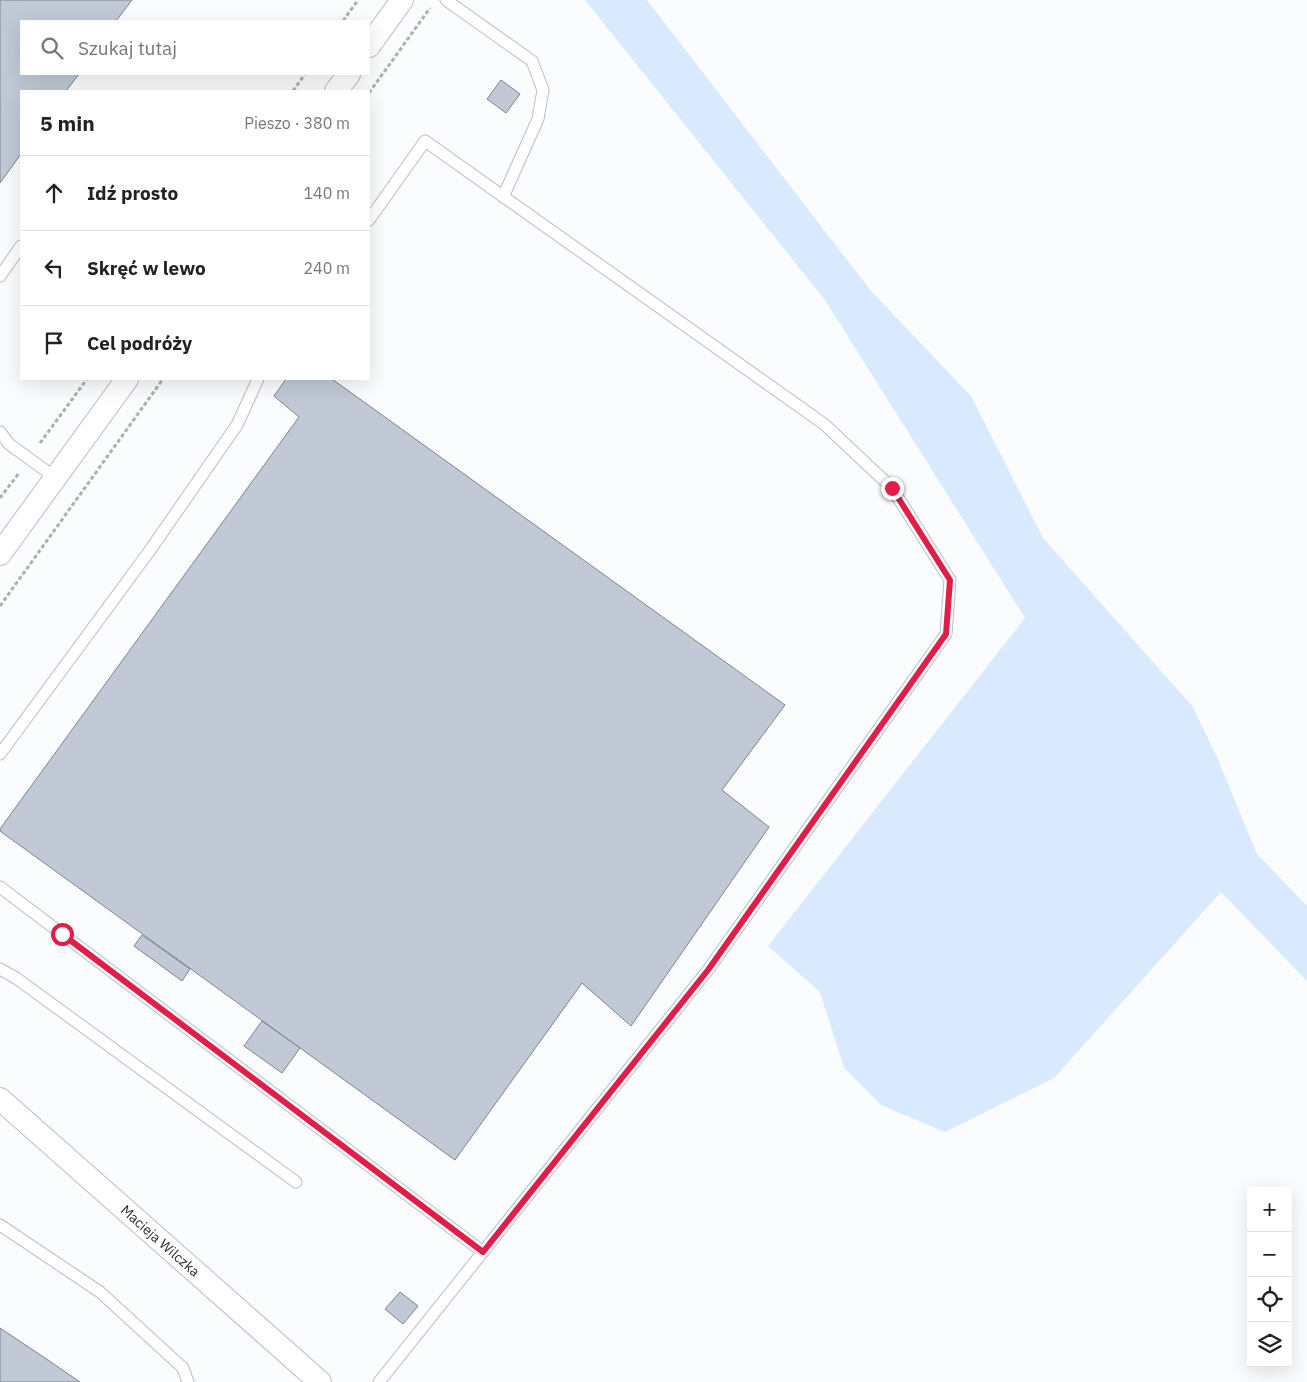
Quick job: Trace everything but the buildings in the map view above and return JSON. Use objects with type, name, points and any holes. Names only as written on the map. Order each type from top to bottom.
[{"type":"street","points":[[370,45],[402,0]]},
{"type":"street","points":[[337,90],[348,75]]},
{"type":"street","points":[[0,554],[126,380]]},
{"type":"street","name":"Macieja Wilczka","points":[[0,1099],[320,1382]]},
{"type":"lane","points":[[446,0],[532,61],[543,90],[538,120],[504,197]]},
{"type":"lane","points":[[370,219],[425,141],[824,424],[892,488],[950,580],[946,634],[708,970],[379,1382]]},
{"type":"lane","points":[[0,276],[20,247]]},
{"type":"lane","points":[[0,754],[148,553],[237,426],[258,380]]},
{"type":"lane","points":[[0,432],[4,443],[29,458],[56,478]]},
{"type":"lane","points":[[0,887],[483,1252]]},
{"type":"lane","points":[[0,969],[16,978],[296,1182]]},
{"type":"lane","points":[[0,1225],[100,1292],[184,1368],[188,1382]]},
{"type":"path","points":[[344,20],[358,0]]},
{"type":"path","points":[[370,92],[430,8]]},
{"type":"path","points":[[294,90],[305,75]]},
{"type":"path","points":[[0,498],[86,380]]},
{"type":"path","points":[[0,606],[163,380]]},
{"type":"shaded area","points":[[585,0],[647,0],[871,291],[971,396],[1043,538],[1192,706],[1216,755],[1257,854],[1307,906],[1307,981],[1221,892],[1054,1078],[945,1132],[881,1105],[844,1068],[820,992],[768,946],[1025,618],[825,300]]},
{"type":"route","points":[[62,934],[483,1252],[708,970],[946,634],[950,580],[892,488]]}]
